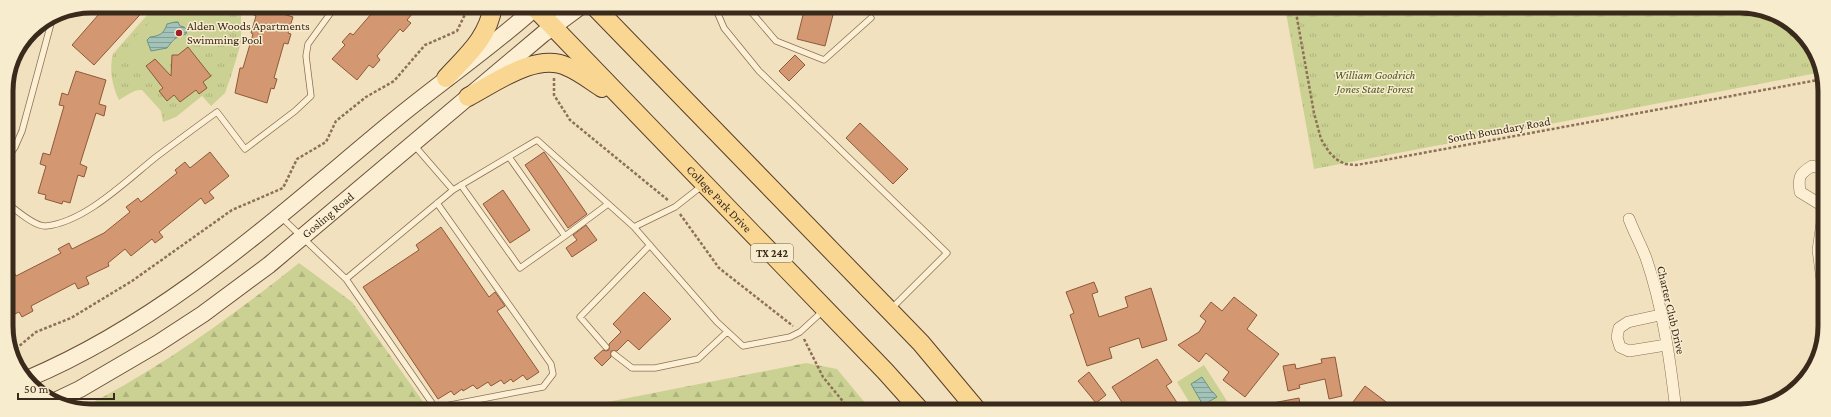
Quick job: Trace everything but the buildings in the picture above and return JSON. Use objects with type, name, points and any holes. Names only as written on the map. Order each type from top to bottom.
[{"type":"main road","points":[[446,78],[483,37],[491,21],[492,13]]},
{"type":"main road","points":[[33,378],[66,363],[141,318],[192,285],[251,241],[446,78],[527,13]]},
{"type":"main road","name":"College Park Drive","points":[[541,13],[825,308],[915,404]]},
{"type":"main road","name":"Gosling Road","points":[[61,398],[116,368],[203,314],[269,265],[543,34],[572,13]]},
{"type":"main road","points":[[601,13],[921,343],[972,404]]},
{"type":"main road","points":[[468,98],[520,69],[539,63],[555,62],[568,66],[628,104]]},
{"type":"street","points":[[1818,168],[1812,166],[1803,172],[1798,180],[1800,192],[1818,203]]},
{"type":"street","name":"Charter Club Drive","points":[[1629,219],[1645,258],[1656,292],[1671,366],[1675,404]]},
{"type":"street","points":[[1660,315],[1628,322],[1619,328],[1617,337],[1620,347],[1629,351],[1666,344]]},
{"type":"lane","points":[[13,207],[30,220],[44,226],[69,220],[106,196],[217,112],[245,149],[295,111],[311,96],[306,56],[308,44],[330,13]]},
{"type":"lane","points":[[718,13],[724,28],[758,71],[947,253],[890,311]]},
{"type":"lane","points":[[752,13],[776,41],[824,60],[871,18]]},
{"type":"lane","points":[[13,148],[22,132],[51,24]]},
{"type":"lane","points":[[346,279],[452,190],[537,140],[634,227],[727,332],[743,346],[790,337],[800,332],[825,308]]},
{"type":"lane","points":[[413,143],[452,190]]},
{"type":"lane","points":[[509,157],[565,236]]},
{"type":"lane","points":[[634,227],[676,206],[705,184]]},
{"type":"lane","points":[[461,185],[520,268],[608,204]]},
{"type":"lane","points":[[438,203],[551,364],[552,374],[543,387],[455,404]]},
{"type":"lane","points":[[280,216],[346,279],[433,404]]},
{"type":"lane","points":[[606,346],[580,317],[650,245]]},
{"type":"lane","points":[[614,354],[632,368],[655,368],[698,359],[727,332]]},
{"type":"path","points":[[16,348],[36,332],[71,318],[132,281],[232,210],[283,188],[297,159],[326,142],[336,121],[366,97],[394,81],[425,45],[457,31],[466,13]]},
{"type":"path","name":"South Boundary Road","points":[[1296,13],[1314,112],[1320,134],[1329,152],[1336,159],[1346,164],[1356,165],[1374,162],[1817,80]]},
{"type":"green space","points":[[149,13],[228,13],[241,15],[241,43],[225,93],[211,106],[202,96],[176,117],[163,122],[161,111],[142,90],[133,92],[119,100],[113,83],[111,71],[113,54]]},
{"type":"green space","name":"Alden Woods Apartments Swimming Pool","points":[[161,13],[216,13],[224,22],[223,30],[217,39],[188,47],[169,62],[158,68],[152,69],[141,67],[127,60],[132,39]]},
{"type":"green space","name":"William Goodrich Jones State Forest","points":[[1286,13],[1745,13],[1765,17],[1791,32],[1808,52],[1815,73],[1314,169]]},
{"type":"green space","points":[[299,263],[352,302],[425,404],[89,404],[166,360],[247,303]]},
{"type":"green space","points":[[806,363],[837,369],[866,404],[598,404]]},
{"type":"green space","points":[[1204,365],[1227,401],[1222,404],[1190,404],[1177,382]]},
{"type":"water","points":[[178,22],[180,26],[187,30],[186,34],[179,36],[167,48],[151,51],[147,40],[150,37],[161,34],[167,24]]},
{"type":"water","points":[[1202,377],[1217,397],[1202,404],[1191,384]]},
{"type":"place","name":"Alden Woods Apartments Swimming Pool","points":[[179,33]]}]
